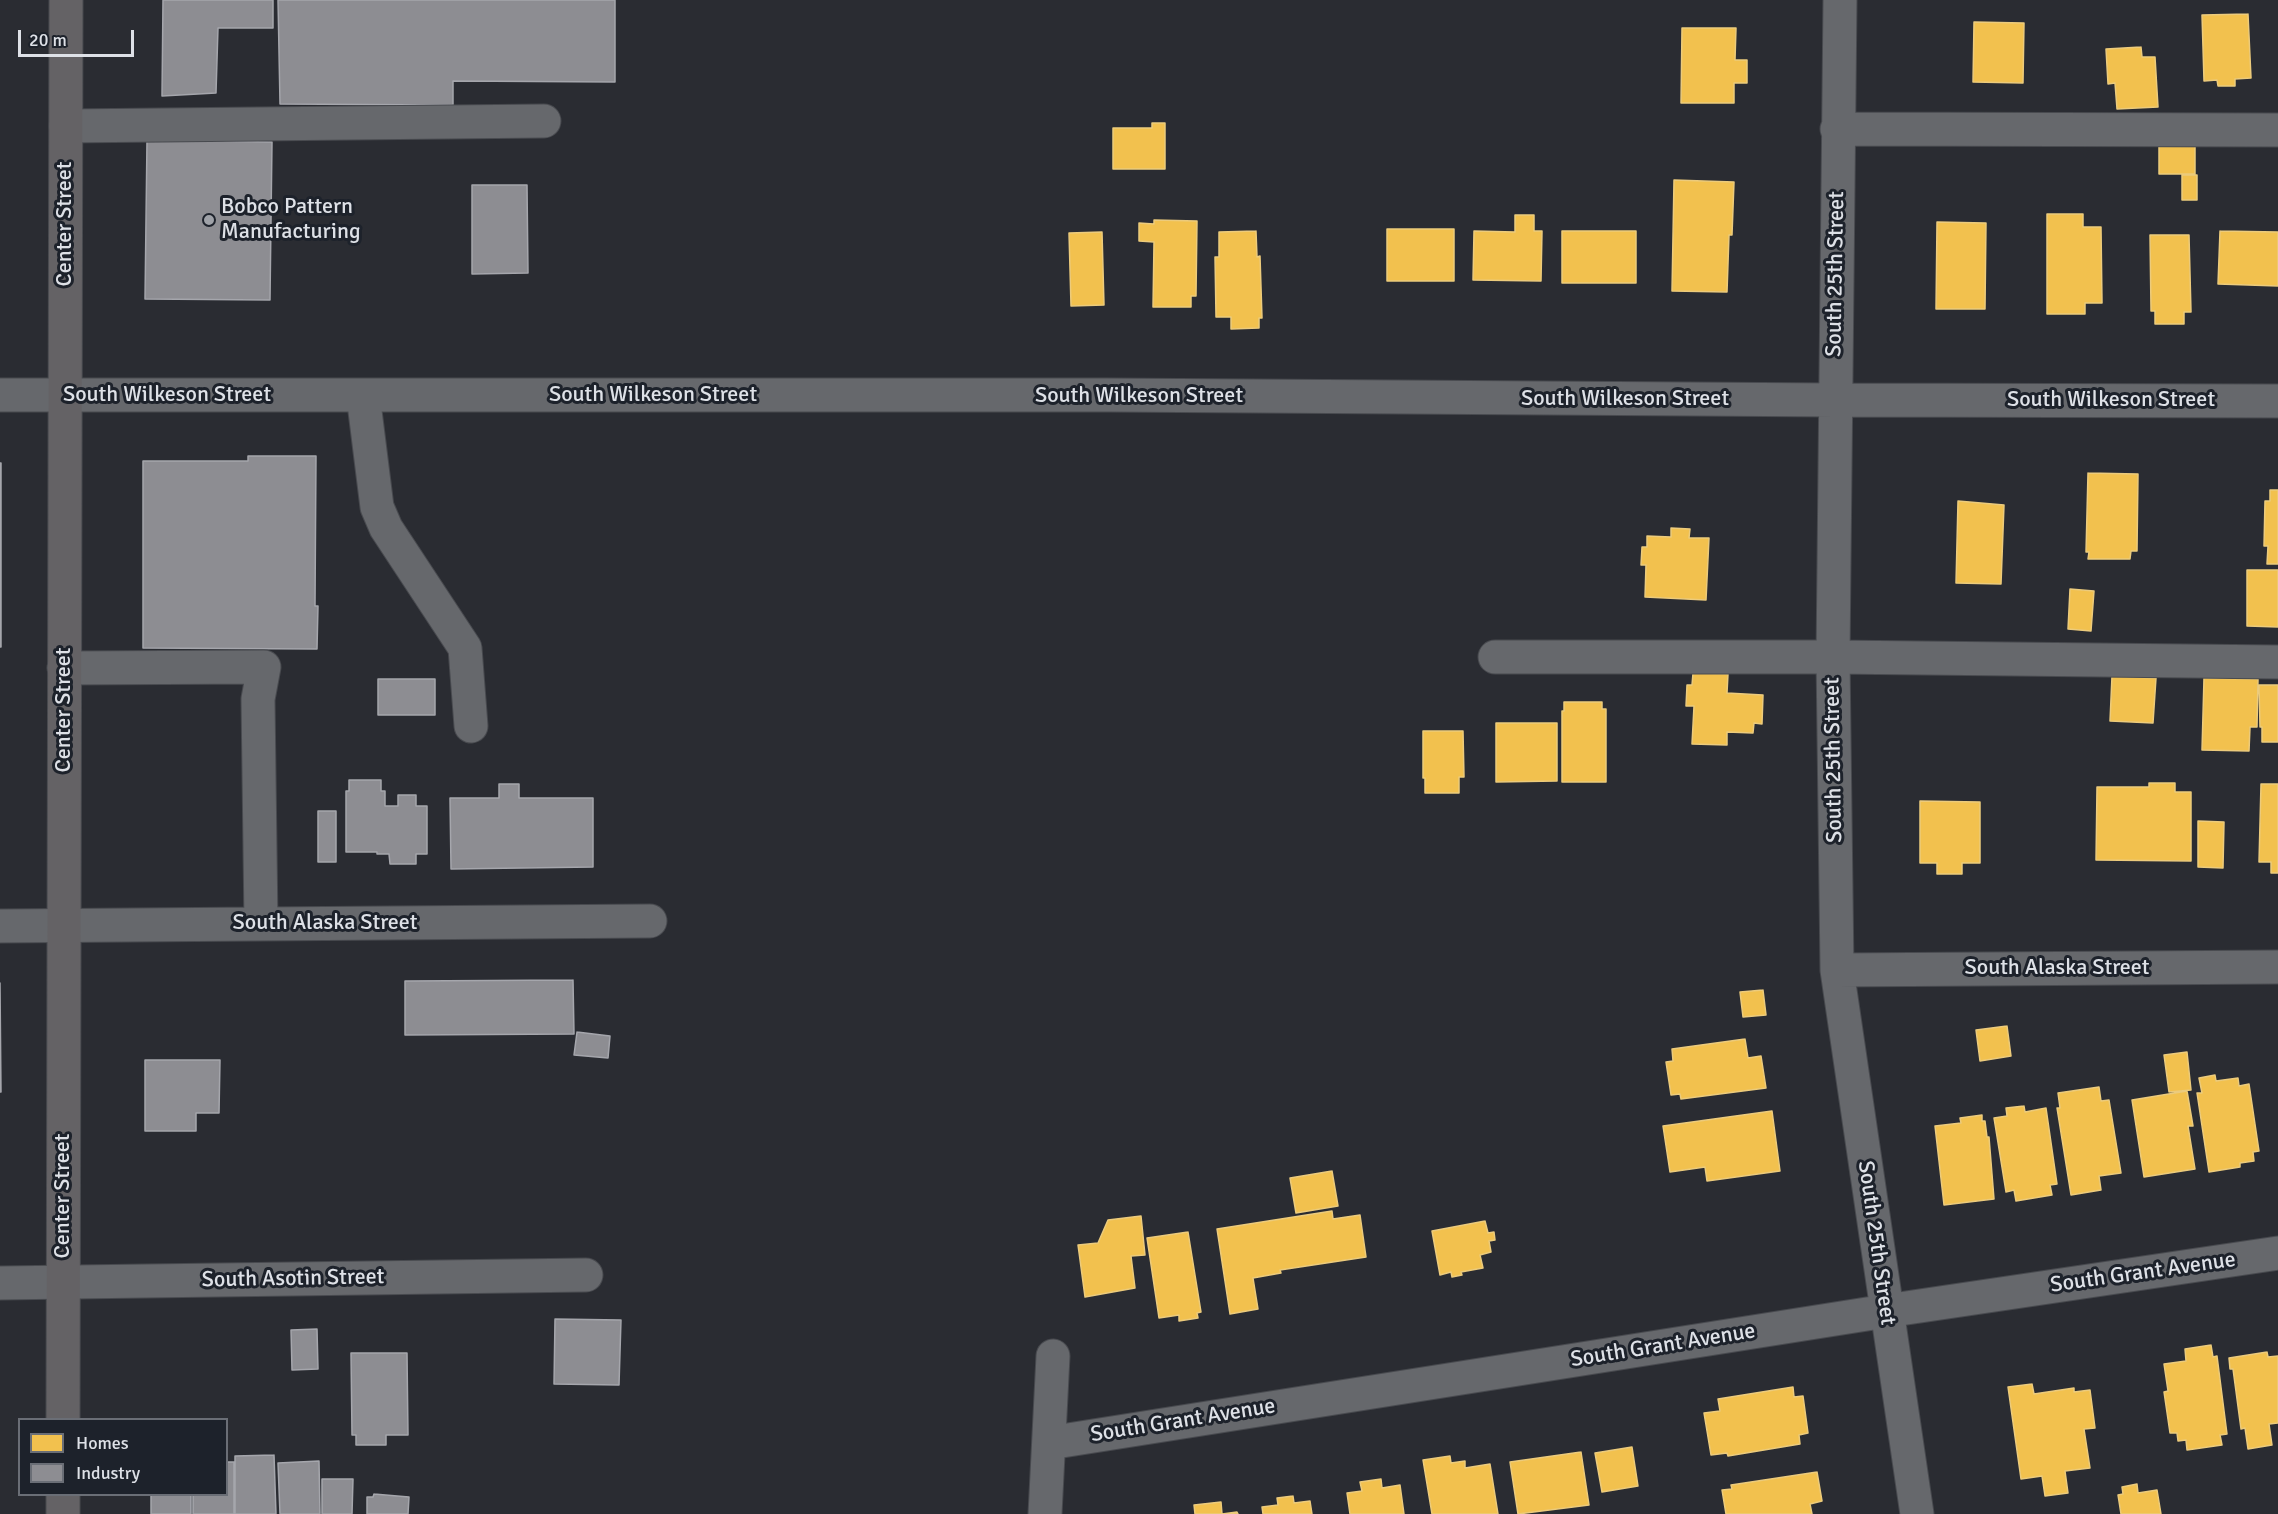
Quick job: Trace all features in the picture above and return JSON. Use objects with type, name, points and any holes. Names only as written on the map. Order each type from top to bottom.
[{"type":"main road","name":"Center Street","points":[[63,1418],[66,0]]},
{"type":"main road","points":[[63,1496],[63,1514]]},
{"type":"street","name":"South 25th Street","points":[[1840,0],[1833,657],[1837,970],[1917,1514]]},
{"type":"street","points":[[66,126],[544,121]]},
{"type":"street","points":[[1837,129],[2278,130]]},
{"type":"street","name":"South Wilkeson Street","points":[[0,394],[1119,395],[2278,401]]},
{"type":"street","points":[[363,395],[376,507],[386,528],[465,648],[471,726]]},
{"type":"street","points":[[1496,657],[1833,657],[2278,662]]},
{"type":"street","points":[[64,668],[264,667],[258,699],[261,924]]},
{"type":"street","name":"South Alaska Street","points":[[0,926],[650,921]]},
{"type":"street","name":"South Alaska Street","points":[[1837,970],[2278,967]]},
{"type":"street","name":"South Grant Avenue","points":[[1049,1443],[1886,1311],[2278,1253]]},
{"type":"street","name":"South Asotin Street","points":[[0,1283],[586,1275]]},
{"type":"street","points":[[1045,1514],[1053,1356]]},
{"type":"building: Homes","points":[[2248,14],[2251,78],[2235,79],[2235,86],[2218,86],[2217,80],[2204,81],[2202,15]]},
{"type":"building: Homes","points":[[1974,22],[2024,23],[2023,83],[1973,82]]},
{"type":"building: Homes","points":[[1682,28],[1736,28],[1735,60],[1747,60],[1747,83],[1734,83],[1734,103],[1681,103]]},
{"type":"building: Homes","points":[[2141,47],[2142,57],[2155,57],[2158,107],[2117,109],[2115,83],[2108,84],[2106,49]]},
{"type":"building: Homes","points":[[1152,123],[1165,123],[1165,169],[1113,169],[1113,128],[1152,128]]},
{"type":"building: Homes","points":[[2159,135],[2195,135],[2195,174],[2159,174]]},
{"type":"building: Homes","points":[[2182,175],[2197,175],[2197,200],[2182,200]]},
{"type":"building: Homes","points":[[1674,180],[1734,182],[1727,292],[1672,291]]},
{"type":"building: Homes","points":[[2047,214],[2083,214],[2083,227],[2101,227],[2102,303],[2085,303],[2085,314],[2047,314]]},
{"type":"building: Homes","points":[[1515,215],[1534,215],[1534,231],[1542,231],[1541,281],[1473,280],[1474,231],[1515,232]]},
{"type":"building: Homes","points":[[1154,220],[1197,221],[1196,296],[1191,296],[1191,307],[1153,307],[1154,242],[1139,241],[1139,223],[1154,224]]},
{"type":"building: Homes","points":[[1937,222],[1986,223],[1985,309],[1936,309]]},
{"type":"building: Homes","points":[[1387,229],[1454,229],[1454,281],[1387,281]]},
{"type":"building: Homes","points":[[1256,231],[1257,257],[1260,256],[1262,318],[1259,318],[1259,328],[1231,329],[1231,317],[1216,317],[1215,257],[1219,257],[1219,232]]},
{"type":"building: Homes","points":[[1562,231],[1636,231],[1636,283],[1562,283]]},
{"type":"building: Homes","points":[[2220,231],[2278,232],[2278,286],[2218,284]]},
{"type":"building: Homes","points":[[1102,232],[1104,305],[1071,306],[1069,233]]},
{"type":"building: Homes","points":[[2150,235],[2189,235],[2191,312],[2184,312],[2184,324],[2155,324],[2155,311],[2151,311]]},
{"type":"building: Homes","points":[[2088,473],[2138,474],[2137,551],[2131,551],[2130,559],[2088,559],[2089,552],[2086,552]]},
{"type":"building: Homes","points":[[2270,490],[2278,490],[2278,564],[2267,564],[2268,546],[2264,546],[2265,501],[2270,501]]},
{"type":"building: Homes","points":[[1958,501],[2004,505],[2001,584],[1956,583]]},
{"type":"building: Homes","points":[[1671,528],[1690,529],[1689,538],[1709,538],[1706,600],[1645,597],[1646,565],[1641,565],[1642,547],[1647,547],[1647,536],[1671,537]]},
{"type":"building: Homes","points":[[2247,570],[2278,570],[2278,627],[2247,626]]},
{"type":"building: Homes","points":[[2070,589],[2094,591],[2091,631],[2068,629]]},
{"type":"building: Homes","points":[[1693,673],[1728,674],[1727,693],[1763,695],[1762,724],[1754,723],[1753,733],[1727,732],[1727,745],[1692,744],[1694,706],[1686,706],[1687,685],[1692,685]]},
{"type":"building: Homes","points":[[2112,676],[2156,678],[2153,723],[2110,721]]},
{"type":"building: Homes","points":[[2204,678],[2258,679],[2257,727],[2250,727],[2249,751],[2202,750]]},
{"type":"building: Homes","points":[[2259,685],[2278,685],[2278,742],[2262,742]]},
{"type":"building: Homes","points":[[1564,702],[1602,702],[1602,709],[1606,709],[1606,782],[1562,782]]},
{"type":"building: Homes","points":[[1496,723],[1557,723],[1557,781],[1496,782]]},
{"type":"building: Homes","points":[[1423,731],[1463,731],[1464,777],[1459,777],[1459,793],[1425,793]]},
{"type":"building: Homes","points":[[2149,783],[2175,783],[2175,792],[2191,792],[2191,861],[2096,860],[2097,787],[2149,787]]},
{"type":"building: Homes","points":[[2261,784],[2278,784],[2278,873],[2271,873],[2271,862],[2259,862]]},
{"type":"building: Homes","points":[[1920,801],[1980,802],[1980,863],[1962,863],[1962,874],[1937,874],[1937,863],[1920,863]]},
{"type":"building: Homes","points":[[2198,821],[2224,822],[2223,868],[2198,867]]},
{"type":"building: Homes","points":[[1763,990],[1766,1015],[1743,1017],[1740,992]]},
{"type":"building: Homes","points":[[2007,1026],[2011,1056],[1980,1061],[1976,1030]]},
{"type":"building: Homes","points":[[1745,1039],[1748,1058],[1761,1056],[1766,1088],[1681,1099],[1680,1094],[1671,1095],[1666,1062],[1673,1061],[1672,1049]]},
{"type":"building: Homes","points":[[2187,1052],[2191,1090],[2169,1092],[2164,1055]]},
{"type":"building: Homes","points":[[2215,1075],[2216,1081],[2238,1078],[2239,1086],[2249,1084],[2259,1151],[2253,1152],[2254,1161],[2240,1163],[2240,1167],[2209,1172],[2197,1093],[2202,1093],[2199,1078]]},
{"type":"building: Homes","points":[[2099,1087],[2101,1101],[2109,1100],[2121,1173],[2099,1176],[2101,1190],[2071,1195],[2057,1108],[2060,1108],[2058,1093]]},
{"type":"building: Homes","points":[[2187,1091],[2193,1126],[2188,1126],[2195,1169],[2144,1177],[2132,1100]]},
{"type":"building: Homes","points":[[2024,1106],[2025,1112],[2046,1108],[2057,1184],[2050,1185],[2052,1195],[2016,1201],[2014,1190],[2006,1192],[1994,1118],[2007,1116],[2006,1108]]},
{"type":"building: Homes","points":[[1772,1111],[1780,1171],[1707,1181],[1705,1167],[1670,1172],[1663,1126]]},
{"type":"building: Homes","points":[[1982,1115],[1987,1137],[1989,1137],[1994,1199],[1944,1205],[1935,1126],[1961,1123],[1960,1118]]},
{"type":"building: Homes","points":[[1332,1171],[1338,1206],[1296,1213],[1290,1178]]},
{"type":"building: Homes","points":[[1332,1211],[1333,1219],[1360,1215],[1366,1257],[1280,1270],[1281,1273],[1253,1278],[1258,1309],[1230,1314],[1217,1229]]},
{"type":"building: Homes","points":[[1141,1216],[1145,1255],[1131,1256],[1135,1288],[1085,1297],[1078,1245],[1098,1243],[1108,1220]]},
{"type":"building: Homes","points":[[1485,1221],[1488,1233],[1494,1232],[1495,1240],[1489,1241],[1491,1252],[1480,1255],[1483,1268],[1461,1272],[1462,1275],[1452,1277],[1451,1272],[1440,1275],[1432,1231]]},
{"type":"building: Homes","points":[[1188,1232],[1201,1312],[1197,1313],[1198,1318],[1179,1321],[1179,1315],[1159,1318],[1147,1238]]},
{"type":"building: Homes","points":[[2211,1345],[2213,1357],[2217,1356],[2227,1434],[2220,1435],[2222,1445],[2187,1450],[2186,1440],[2178,1441],[2177,1433],[2170,1433],[2164,1392],[2168,1391],[2164,1364],[2186,1361],[2185,1349]]},
{"type":"building: Homes","points":[[2267,1352],[2268,1357],[2278,1356],[2278,1423],[2269,1424],[2272,1445],[2248,1449],[2245,1428],[2241,1429],[2233,1369],[2230,1369],[2229,1358]]},
{"type":"building: Homes","points":[[2032,1384],[2034,1394],[2074,1388],[2074,1392],[2090,1390],[2095,1428],[2084,1429],[2090,1468],[2065,1471],[2068,1493],[2045,1496],[2042,1476],[2021,1479],[2008,1387]]},
{"type":"building: Homes","points":[[1793,1387],[1794,1397],[1803,1396],[1808,1433],[1799,1435],[1800,1444],[1728,1456],[1727,1453],[1711,1455],[1704,1413],[1720,1411],[1718,1399]]},
{"type":"building: Homes","points":[[1632,1447],[1638,1486],[1602,1492],[1595,1453]]},
{"type":"building: Homes","points":[[1581,1452],[1589,1505],[1518,1514],[1510,1462]]},
{"type":"building: Homes","points":[[1450,1456],[1451,1463],[1465,1461],[1465,1468],[1490,1464],[1498,1514],[1432,1514],[1423,1460]]},
{"type":"building: Homes","points":[[1817,1472],[1822,1501],[1810,1504],[1812,1514],[1726,1514],[1722,1490],[1732,1489],[1731,1485]]},
{"type":"building: Homes","points":[[1381,1479],[1382,1488],[1400,1485],[1404,1514],[1350,1514],[1347,1493],[1362,1491],[1360,1482]]},
{"type":"building: Homes","points":[[2137,1484],[2138,1493],[2157,1490],[2161,1514],[2121,1514],[2118,1495],[2123,1494],[2122,1487]]},
{"type":"building: Homes","points":[[1293,1496],[1294,1503],[1310,1501],[1312,1514],[1263,1514],[1262,1507],[1278,1505],[1277,1498]]},
{"type":"building: Homes","points":[[1221,1502],[1222,1514],[1195,1514],[1194,1505]]},
{"type":"building: Industry","points":[[163,0],[273,0],[273,28],[218,28],[216,93],[162,96]]},
{"type":"building: Industry","points":[[278,0],[615,0],[615,82],[453,81],[453,105],[280,104]]},
{"type":"building: Industry","name":"Bobco Pattern Manufacturing","points":[[147,140],[272,142],[270,300],[145,299]]},
{"type":"building: Industry","points":[[472,185],[527,185],[528,273],[472,274]]},
{"type":"building: Industry","points":[[248,456],[316,456],[317,649],[143,648],[143,461],[248,461]]},
{"type":"building: Industry","points":[[1,463],[1,647],[0,647]]},
{"type":"building: Industry","points":[[378,679],[435,679],[435,715],[378,715]]},
{"type":"building: Industry","points":[[349,780],[381,780],[381,791],[385,791],[385,806],[398,806],[398,795],[416,795],[416,806],[427,806],[427,854],[416,854],[416,864],[390,864],[389,854],[346,852],[346,791],[349,791]]},
{"type":"building: Industry","points":[[499,784],[519,784],[519,798],[593,798],[593,867],[451,869],[450,798],[499,798]]},
{"type":"building: Industry","points":[[318,811],[336,811],[336,862],[318,862]]},
{"type":"building: Industry","points":[[573,980],[574,1034],[405,1035],[405,981]]},
{"type":"building: Industry","points":[[0,983],[1,1092],[0,1092]]},
{"type":"building: Industry","points":[[577,1032],[610,1036],[608,1058],[574,1055]]},
{"type":"building: Industry","points":[[145,1060],[220,1060],[219,1113],[196,1113],[196,1131],[145,1131]]},
{"type":"building: Industry","points":[[555,1319],[621,1320],[619,1385],[554,1384]]},
{"type":"building: Industry","points":[[317,1329],[318,1369],[292,1370],[291,1330]]},
{"type":"building: Industry","points":[[351,1353],[407,1353],[408,1435],[386,1435],[386,1445],[356,1445],[356,1435],[352,1435]]},
{"type":"building: Industry","points":[[274,1455],[276,1514],[235,1514],[235,1456]]},
{"type":"building: Industry","points":[[319,1461],[320,1514],[280,1514],[278,1463]]},
{"type":"building: Industry","points":[[228,1462],[234,1462],[234,1514],[193,1514],[193,1496],[228,1496]]},
{"type":"building: Industry","points":[[322,1479],[353,1479],[352,1514],[322,1514]]},
{"type":"building: Industry","points":[[374,1494],[409,1497],[408,1514],[367,1514],[367,1497],[373,1497]]},
{"type":"building: Industry","points":[[151,1496],[191,1496],[191,1514],[151,1514]]},
{"type":"place","name":"Bobco Pattern Manufacturing","points":[[209,220]]}]
